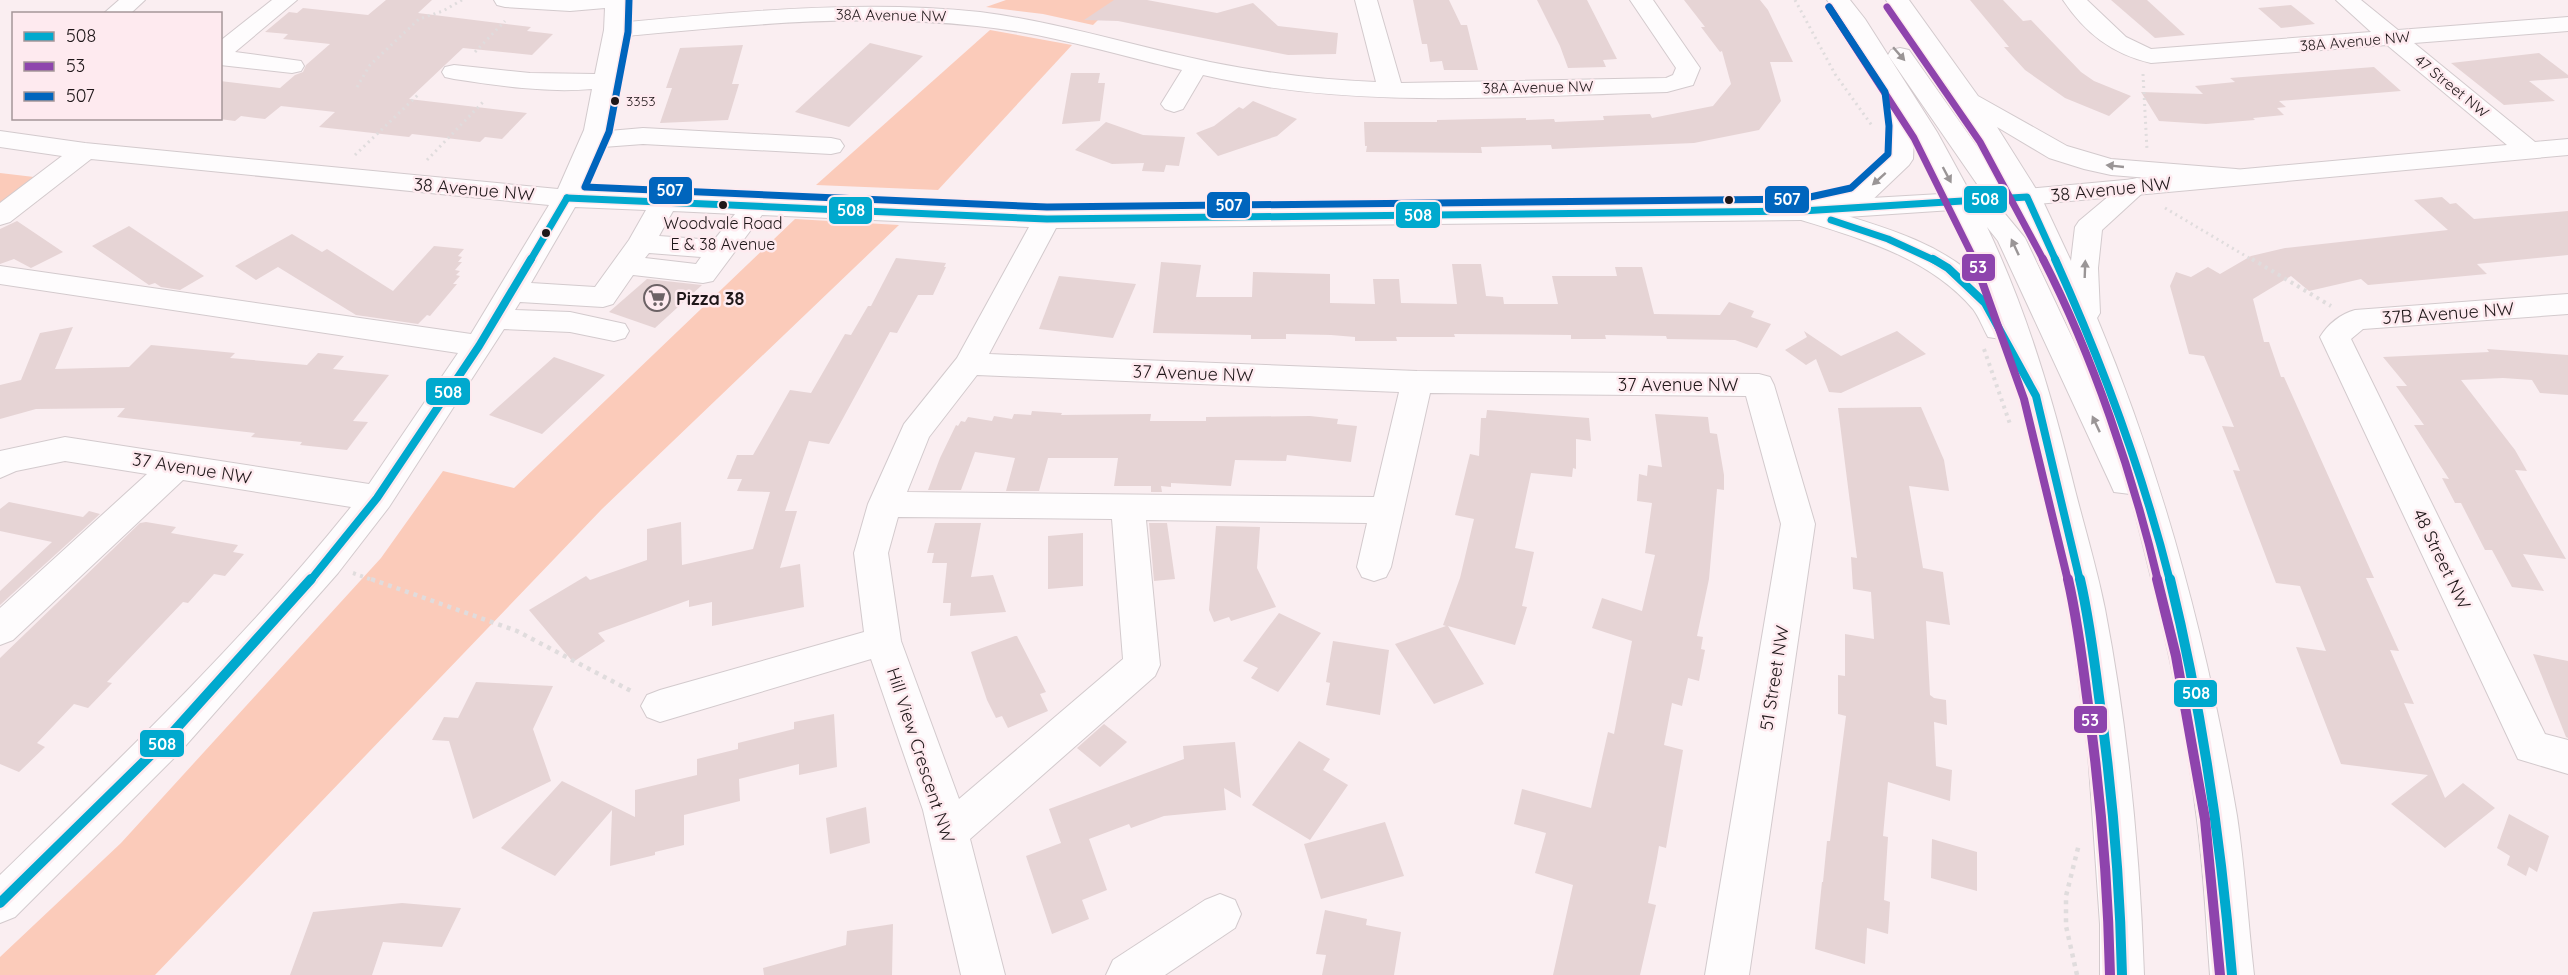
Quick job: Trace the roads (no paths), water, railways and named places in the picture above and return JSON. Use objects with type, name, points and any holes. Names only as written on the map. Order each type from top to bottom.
[{"type":"street","points":[[117,12],[134,0]]},
{"type":"street","points":[[222,50],[286,0]]},
{"type":"street","points":[[0,903],[166,740],[326,563],[377,498],[495,319],[567,198],[593,140],[616,30],[617,0],[570,4],[515,1]]},
{"type":"street","points":[[1366,0],[1391,91]]},
{"type":"street","name":"38A Avenue NW","points":[[616,30],[723,10],[808,14],[943,7],[1196,67],[1314,86],[1391,91],[1667,84],[1684,80],[1688,68],[1641,0]]},
{"type":"street","points":[[1897,0],[1921,30],[1970,101],[2027,197],[2086,327],[2126,433],[2162,550],[2193,678],[2215,808],[2232,975]]},
{"type":"street","name":"38A Avenue NW","points":[[2074,0],[2116,43],[2142,55],[2162,56],[2568,24]]},
{"type":"street","name":"47 Street NW","points":[[2347,0],[2529,150]]},
{"type":"street","points":[[1845,9],[1887,41],[1909,65],[1986,178],[2006,191],[2027,197]]},
{"type":"street","points":[[1845,9],[1924,132],[1961,202],[1990,264],[2036,396],[2087,608],[2107,752],[2121,924],[2122,975]]},
{"type":"street","points":[[222,58],[292,66]]},
{"type":"street","points":[[1173,104],[1196,67]]},
{"type":"street","points":[[454,72],[533,83],[558,84],[606,80]]},
{"type":"street","points":[[1802,211],[1857,199],[1900,159],[1901,126],[1897,88]]},
{"type":"street","points":[[1970,101],[2058,152],[2084,161],[2111,166],[2236,177]]},
{"type":"street","points":[[593,140],[643,136],[831,146]]},
{"type":"street","name":"38 Avenue NW","points":[[0,139],[85,151],[567,198],[1047,219],[1802,211],[2027,197],[2568,147]]},
{"type":"street","points":[[0,216],[85,151]]},
{"type":"street","points":[[2086,327],[2084,268],[2089,227],[2137,186]]},
{"type":"street","points":[[495,319],[603,297],[633,254],[664,202]]},
{"type":"street","points":[[1961,202],[1991,215],[2011,238],[2109,451],[2162,550]]},
{"type":"street","points":[[633,254],[703,274],[755,206]]},
{"type":"street","points":[[1802,211],[1888,239],[1930,257],[1948,268],[1985,303],[2036,396]]},
{"type":"street","name":"Hill View Crescent NW","points":[[983,975],[943,810],[883,641],[871,553],[885,504],[915,432],[969,364],[1047,219]]},
{"type":"street","points":[[0,275],[495,319],[570,322],[614,331]]},
{"type":"street","name":"37B Avenue NW","points":[[2345,329],[2568,304]]},
{"type":"street","name":"48 Street NW","points":[[2345,329],[2532,747],[2568,757]]},
{"type":"street","name":"37 Avenue NW","points":[[969,364],[1417,382],[1759,385]]},
{"type":"street","points":[[1374,567],[1417,382]]},
{"type":"street","name":"51 Street NW","points":[[1727,975],[1798,524],[1759,385]]},
{"type":"street","name":"37 Avenue NW","points":[[4,464],[64,449],[178,465],[377,498]]},
{"type":"street","points":[[0,630],[178,465]]},
{"type":"street","points":[[885,504],[1388,510]]},
{"type":"street","points":[[948,833],[1142,665],[1128,506]]},
{"type":"street","points":[[660,706],[883,641]]},
{"type":"street","points":[[1128,975],[1220,914]]},
{"type":"place","name":"3353","points":[[615,101]]},
{"type":"place","name":"Woodvale Road E & 38 Avenue","points":[[723,205]]},
{"type":"place","name":"Pizza 38","points":[[657,298]]}]
